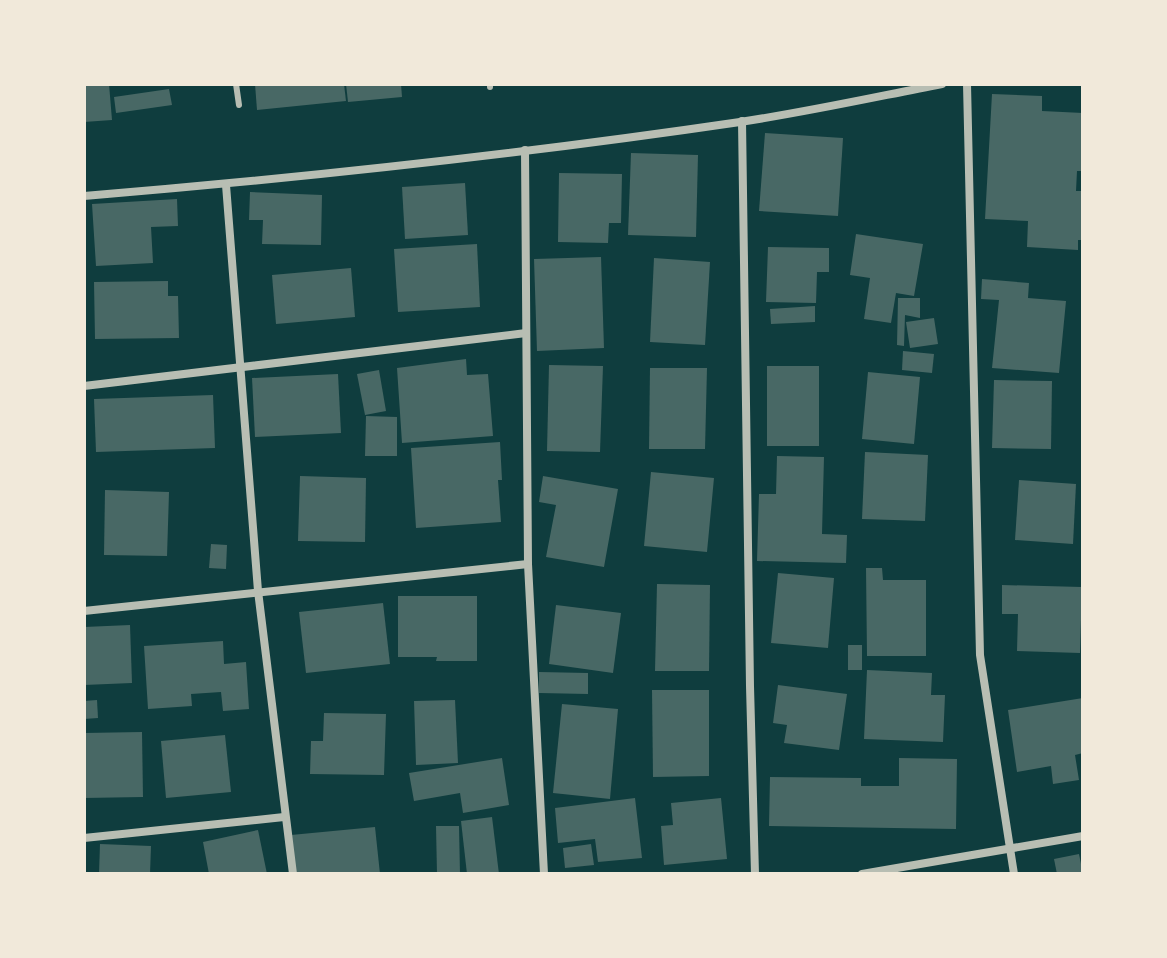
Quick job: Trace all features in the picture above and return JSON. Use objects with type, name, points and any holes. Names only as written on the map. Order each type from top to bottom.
[{"type":"street","points":[[84,196],[226,185],[525,150],[742,121],[942,84]]},
{"type":"street","points":[[967,84],[980,655],[1014,874]]},
{"type":"street","points":[[742,121],[755,874]]},
{"type":"street","points":[[525,150],[528,564],[544,874]]},
{"type":"street","points":[[226,185],[258,591],[293,874]]},
{"type":"street","points":[[84,386],[526,333]]},
{"type":"street","points":[[84,611],[528,564]]},
{"type":"street","points":[[84,838],[284,817]]},
{"type":"street","points":[[862,874],[1083,836]]},
{"type":"lane","points":[[236,84],[239,105]]},
{"type":"building","points":[[84,84],[109,84],[112,120],[84,122]]},
{"type":"building","points":[[255,84],[344,84],[346,101],[257,110]]},
{"type":"building","points":[[346,84],[401,84],[402,97],[348,102]]},
{"type":"building","points":[[169,89],[172,105],[116,113],[114,97]]},
{"type":"building","points":[[992,94],[1042,96],[1042,111],[1083,113],[1083,171],[1077,171],[1076,191],[1083,191],[1083,240],[1078,240],[1078,250],[1027,247],[1028,221],[985,219]]},
{"type":"building","points":[[765,133],[843,138],[838,216],[759,211]]},
{"type":"building","points":[[631,153],[698,155],[696,237],[628,235]]},
{"type":"building","points":[[559,173],[622,174],[621,223],[609,223],[608,243],[558,242]]},
{"type":"building","points":[[465,183],[468,235],[405,239],[402,187]]},
{"type":"building","points":[[250,192],[322,195],[321,245],[262,244],[263,220],[249,220]]},
{"type":"building","points":[[177,199],[178,226],[151,227],[153,263],[96,266],[92,204]]},
{"type":"building","points":[[856,234],[923,244],[914,296],[896,293],[891,323],[864,319],[870,278],[850,275]]},
{"type":"building","points":[[477,244],[480,307],[398,312],[394,249]]},
{"type":"building","points":[[768,247],[829,248],[829,272],[817,272],[816,303],[766,302]]},
{"type":"building","points":[[601,257],[604,348],[537,351],[534,259]]},
{"type":"building","points":[[654,258],[710,262],[705,345],[650,342]]},
{"type":"building","points":[[351,268],[355,317],[276,324],[272,275]]},
{"type":"building","points":[[982,279],[1029,283],[1028,298],[1066,301],[1059,373],[992,368],[999,300],[981,299]]},
{"type":"building","points":[[168,281],[168,296],[178,296],[179,338],[95,339],[94,282]]},
{"type":"building","points":[[898,298],[920,298],[920,318],[905,315],[904,346],[897,345]]},
{"type":"building","points":[[815,306],[815,322],[771,324],[770,309]]},
{"type":"building","points":[[934,318],[938,344],[910,348],[906,322]]},
{"type":"building","points":[[903,351],[934,354],[932,373],[902,370]]},
{"type":"building","points":[[466,359],[467,375],[488,374],[493,436],[402,443],[397,368]]},
{"type":"building","points":[[549,365],[603,366],[600,452],[547,451]]},
{"type":"building","points":[[767,366],[819,366],[819,446],[767,446]]},
{"type":"building","points":[[650,368],[707,368],[705,449],[649,449]]},
{"type":"building","points":[[379,370],[386,411],[365,415],[357,374]]},
{"type":"building","points":[[868,372],[920,377],[914,444],[862,439]]},
{"type":"building","points":[[338,374],[341,433],[255,437],[252,378]]},
{"type":"building","points":[[994,380],[1052,381],[1051,449],[992,448]]},
{"type":"building","points":[[213,395],[215,448],[96,452],[94,399]]},
{"type":"building","points":[[366,416],[397,417],[397,456],[365,456]]},
{"type":"building","points":[[500,442],[502,480],[498,480],[501,522],[416,528],[411,448]]},
{"type":"building","points":[[865,452],[928,455],[925,521],[862,519]]},
{"type":"building","points":[[777,456],[824,457],[822,534],[847,535],[846,563],[757,561],[759,494],[776,494]]},
{"type":"building","points":[[651,472],[714,478],[707,552],[644,546]]},
{"type":"building","points":[[300,476],[366,478],[365,542],[298,541]]},
{"type":"building","points":[[543,476],[618,489],[604,567],[546,557],[556,505],[539,502]]},
{"type":"building","points":[[1019,480],[1076,484],[1073,544],[1015,540]]},
{"type":"building","points":[[105,490],[169,492],[167,556],[104,555]]},
{"type":"building","points":[[211,544],[227,545],[226,569],[209,568]]},
{"type":"building","points":[[866,568],[882,568],[883,580],[926,580],[926,656],[867,656]]},
{"type":"building","points":[[778,573],[834,578],[828,648],[771,643]]},
{"type":"building","points":[[657,584],[710,585],[709,671],[655,671]]},
{"type":"building","points":[[1002,585],[1082,587],[1080,653],[1017,651],[1018,614],[1002,614]]},
{"type":"building","points":[[398,596],[477,596],[477,661],[398,657]]},
{"type":"building","points":[[383,603],[390,664],[306,673],[299,612]]},
{"type":"building","points":[[556,605],[621,613],[613,673],[549,664]]},
{"type":"building","points":[[130,625],[132,683],[84,685],[84,627]]},
{"type":"building","points":[[223,641],[224,664],[246,662],[249,709],[223,711],[221,692],[191,694],[192,706],[148,709],[144,646]]},
{"type":"building","points":[[848,645],[862,645],[862,670],[848,670]]},
{"type":"building","points":[[867,670],[932,673],[931,695],[945,695],[943,742],[864,739]]},
{"type":"building","points":[[539,672],[588,673],[588,694],[539,693]]},
{"type":"building","points":[[778,685],[847,694],[839,750],[784,743],[787,725],[773,723]]},
{"type":"building","points":[[652,690],[709,690],[709,776],[653,777]]},
{"type":"building","points":[[1083,698],[1083,753],[1075,755],[1079,780],[1053,784],[1051,766],[1017,772],[1008,710]]},
{"type":"building","points":[[97,700],[98,718],[84,719],[84,701]]},
{"type":"building","points":[[455,700],[458,763],[416,765],[414,701]]},
{"type":"building","points":[[562,704],[618,709],[610,799],[553,793]]},
{"type":"building","points":[[324,713],[386,714],[384,775],[310,774],[311,741],[323,741]]},
{"type":"building","points":[[142,732],[143,797],[84,798],[84,733]]},
{"type":"building","points":[[225,735],[231,792],[166,798],[161,741]]},
{"type":"building","points":[[502,758],[509,805],[463,813],[460,793],[414,801],[409,773]]},
{"type":"building","points":[[899,758],[957,759],[956,829],[769,826],[770,777],[861,778],[861,786],[899,786]]},
{"type":"building","points":[[635,798],[642,858],[598,862],[595,839],[558,843],[555,808]]},
{"type":"building","points":[[721,798],[727,859],[664,865],[661,826],[673,825],[671,803]]},
{"type":"building","points":[[492,817],[499,874],[467,874],[461,821]]},
{"type":"building","points":[[436,826],[459,826],[460,874],[437,874]]},
{"type":"building","points":[[375,827],[380,874],[295,874],[291,835]]},
{"type":"building","points":[[258,830],[267,874],[209,874],[203,842]]},
{"type":"building","points":[[100,844],[151,846],[150,874],[99,874]]},
{"type":"building","points":[[591,844],[594,865],[565,868],[563,848]]},
{"type":"building","points":[[1079,854],[1083,874],[1057,874],[1054,859]]}]
